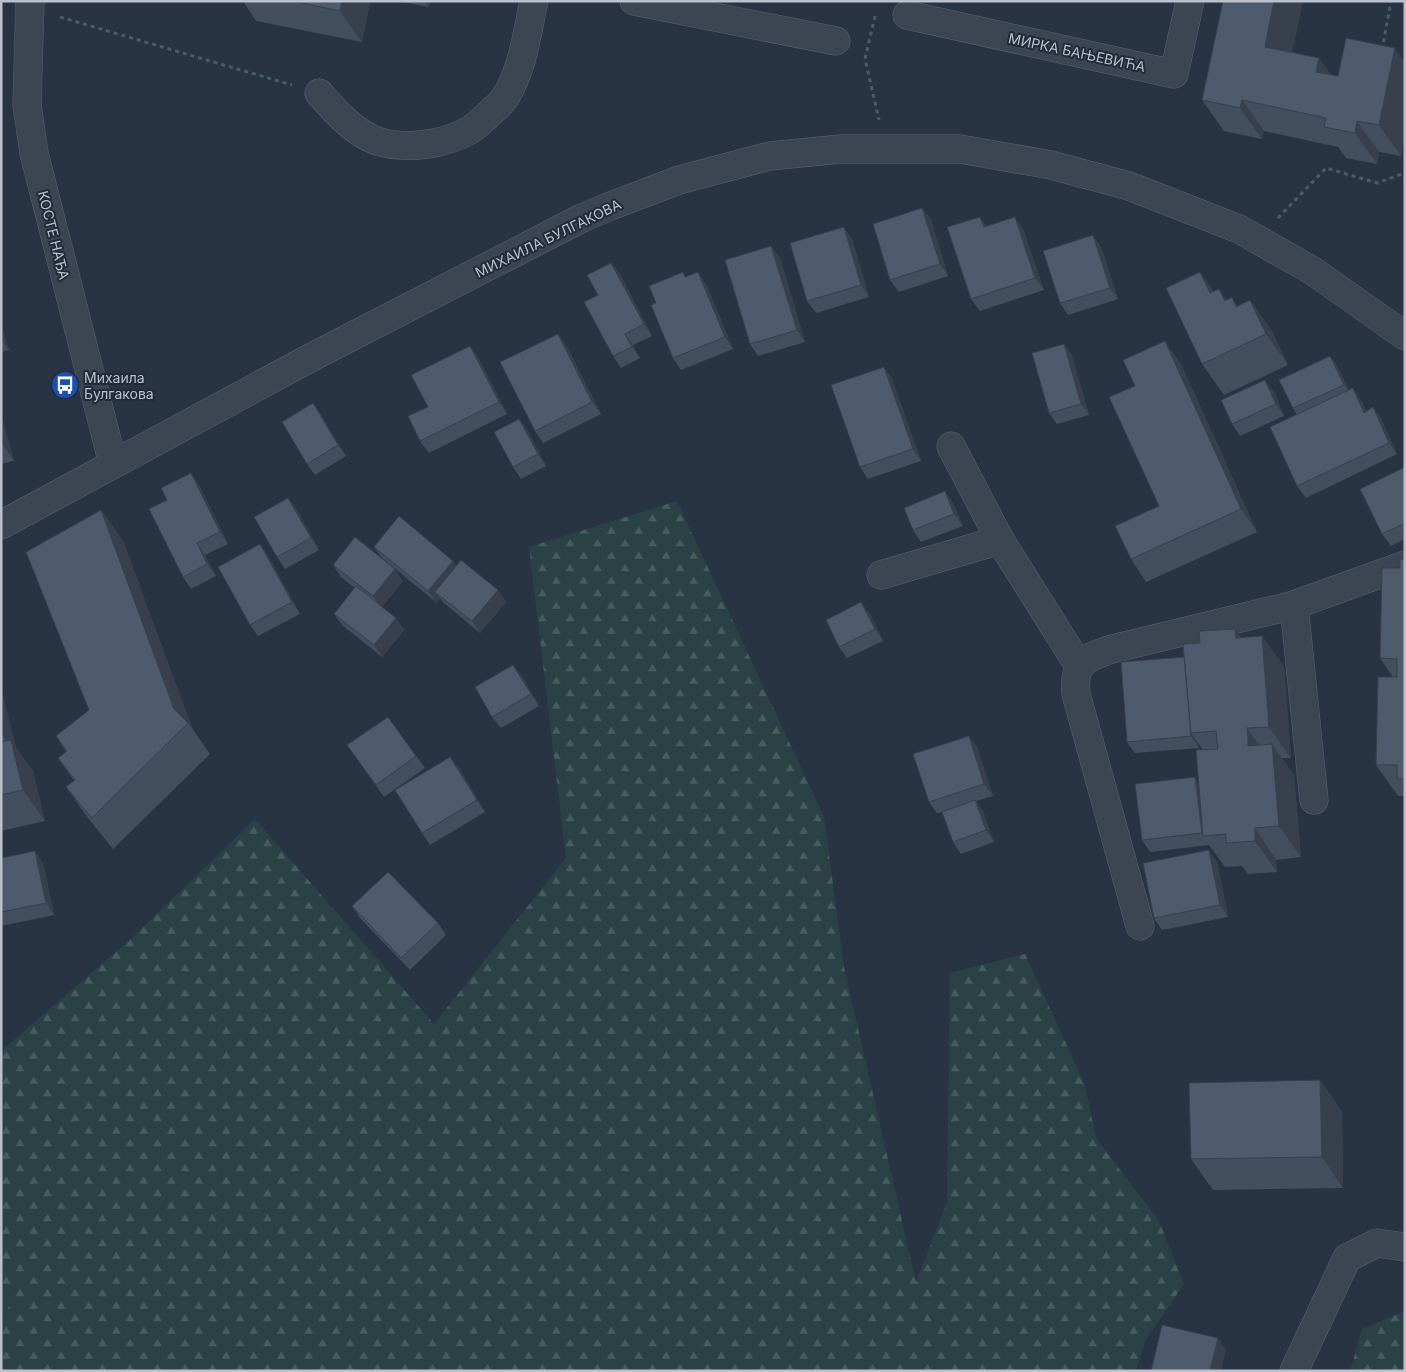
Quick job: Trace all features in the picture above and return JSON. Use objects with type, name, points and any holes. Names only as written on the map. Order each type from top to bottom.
[{"type":"street","points":[[318,93],[355,129],[377,140],[401,145],[424,145],[448,139],[470,130],[505,98],[516,79],[534,1]]},
{"type":"street","points":[[634,1],[836,41]]},
{"type":"street","name":"МИРКА БАЊЕВИЋА","points":[[907,15],[1174,74],[1190,1]]},
{"type":"street","name":"КОСТЕ НАЂА","points":[[30,4],[27,105],[34,153],[113,464]]},
{"type":"street","name":"МИХАИЛА БУЛГАКОВА","points":[[1,524],[312,357],[582,218],[679,180],[770,156],[841,149],[960,149],[1051,165],[1128,186],[1239,229],[1313,271],[1405,336]]},
{"type":"street","points":[[951,446],[1000,540],[1079,666]]},
{"type":"street","points":[[881,575],[1000,540]]},
{"type":"street","points":[[1140,926],[1076,694],[1074,679],[1079,666],[1090,657],[1112,649],[1294,605],[1405,565]]},
{"type":"street","points":[[1294,605],[1314,800]]},
{"type":"street","points":[[1294,1371],[1346,1258],[1377,1243],[1405,1247]]},
{"type":"path","points":[[1381,58],[1391,1]]},
{"type":"path","points":[[30,4],[318,93]]},
{"type":"path","points":[[877,9],[865,59],[886,149]]},
{"type":"path","points":[[1257,240],[1326,168],[1377,183],[1405,173]]},
{"type":"green space","points":[[677,501],[824,817],[844,967],[916,1282],[947,1202],[950,973],[1025,954],[1085,1085],[1096,1138],[1159,1221],[1184,1284],[1145,1341],[1136,1371],[1,1371],[1,1323],[12,1299],[1,1281],[1,1051],[131,939],[255,819],[434,1024],[566,858],[529,547]]},
{"type":"green space","points":[[1,1281],[12,1299],[1,1323]]},
{"type":"green space","points":[[1405,1311],[1405,1371],[1350,1371],[1362,1329]]},
{"type":"building","points":[[292,1],[342,1],[340,11]]},
{"type":"building","points":[[1223,1],[1274,1],[1265,47],[1319,58],[1316,72],[1338,76],[1346,38],[1395,48],[1379,125],[1357,121],[1355,133],[1324,127],[1326,118],[1242,100],[1240,108],[1202,100]]},
{"type":"building","points":[[922,208],[940,264],[890,280],[873,224]]},
{"type":"building","points":[[980,217],[984,227],[1015,217],[1035,278],[971,299],[947,227]]},
{"type":"building","points":[[844,227],[861,285],[807,301],[790,243]]},
{"type":"building","points":[[1093,235],[1110,288],[1060,303],[1043,251]]},
{"type":"building","points":[[771,246],[797,330],[750,344],[725,260]]},
{"type":"building","points":[[611,263],[644,324],[625,334],[632,347],[613,356],[584,302],[598,295],[587,275]]},
{"type":"building","points":[[683,272],[685,277],[698,272],[725,337],[673,358],[651,305],[656,303],[649,286]]},
{"type":"building","points":[[1200,272],[1210,293],[1219,289],[1225,301],[1232,297],[1236,307],[1250,300],[1266,334],[1202,364],[1166,288]]},
{"type":"building","points":[[558,334],[592,402],[535,431],[500,362]]},
{"type":"building","points":[[1165,341],[1241,509],[1131,559],[1115,526],[1159,506],[1109,397],[1135,386],[1123,360]]},
{"type":"building","points":[[1064,344],[1081,404],[1049,413],[1032,353]]},
{"type":"building","points":[[470,346],[499,402],[420,441],[408,416],[428,407],[411,375]]},
{"type":"building","points":[[1330,356],[1344,385],[1293,408],[1279,380]]},
{"type":"building","points":[[884,367],[913,449],[860,467],[831,385]]},
{"type":"building","points":[[1265,380],[1276,404],[1232,424],[1221,400]]},
{"type":"building","points":[[1353,388],[1364,413],[1373,407],[1389,443],[1297,486],[1270,427]]},
{"type":"building","points":[[313,403],[338,445],[307,464],[282,422]]},
{"type":"building","points":[[519,419],[538,454],[513,467],[494,432]]},
{"type":"building","points":[[1405,467],[1405,523],[1382,534],[1360,489]]},
{"type":"building","points":[[191,473],[220,532],[197,543],[207,564],[183,577],[149,509],[167,500],[161,488]]},
{"type":"building","points":[[945,491],[954,514],[913,530],[904,508]]},
{"type":"building","points":[[288,498],[311,538],[277,557],[254,517]]},
{"type":"building","points":[[101,510],[174,709],[188,723],[92,818],[66,787],[75,780],[58,758],[67,751],[56,736],[89,710],[26,552]]},
{"type":"building","points":[[399,516],[453,561],[428,591],[374,547]]},
{"type":"building","points":[[355,537],[395,569],[373,596],[333,565]]},
{"type":"building","points":[[260,544],[292,602],[250,625],[218,567]]},
{"type":"building","points":[[1400,559],[1405,559],[1405,779],[1397,779],[1397,765],[1376,765],[1378,677],[1397,677],[1397,659],[1380,658],[1382,568],[1400,568]]},
{"type":"building","points":[[461,560],[498,590],[472,621],[435,592]]},
{"type":"building","points":[[356,586],[396,618],[374,645],[334,614]]},
{"type":"building","points":[[861,602],[875,629],[839,647],[826,620]]},
{"type":"building","points":[[1235,629],[1236,638],[1262,636],[1269,727],[1247,728],[1248,746],[1272,744],[1279,826],[1255,828],[1255,841],[1226,843],[1226,834],[1203,836],[1196,750],[1218,749],[1216,731],[1191,733],[1183,644],[1200,643],[1199,631]]},
{"type":"building","points":[[1184,657],[1191,736],[1127,742],[1121,662]]},
{"type":"building","points":[[513,665],[531,694],[492,717],[475,687]]},
{"type":"building","points":[[388,717],[416,756],[376,785],[347,745]]},
{"type":"building","points":[[969,736],[984,784],[929,802],[913,754]]},
{"type":"building","points":[[11,740],[23,790],[1,795],[1,742]]},
{"type":"building","points":[[450,757],[477,800],[422,833],[395,790]]},
{"type":"building","points":[[1195,777],[1202,833],[1142,840],[1135,784]]},
{"type":"building","points":[[975,800],[986,830],[953,842],[942,812]]},
{"type":"building","points":[[1209,850],[1220,905],[1154,918],[1143,863]]},
{"type":"building","points":[[35,851],[46,903],[1,912],[1,858]]},
{"type":"building","points":[[388,872],[438,923],[401,958],[352,906]]},
{"type":"building","points":[[1320,1080],[1322,1157],[1191,1159],[1189,1083]]},
{"type":"building","points":[[1162,1325],[1218,1338],[1210,1371],[1151,1371]]},
{"type":"place","name":"Михаила Булгакова","points":[[65,385]]}]
